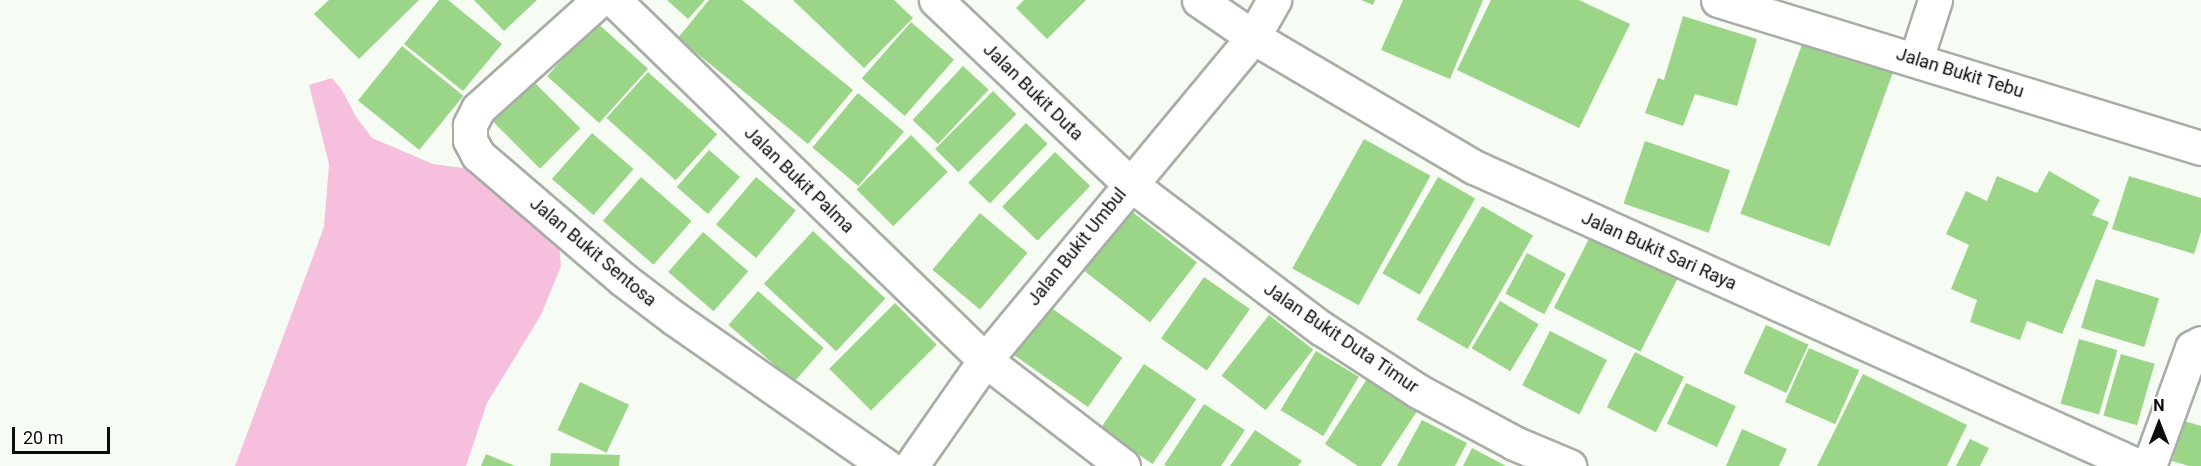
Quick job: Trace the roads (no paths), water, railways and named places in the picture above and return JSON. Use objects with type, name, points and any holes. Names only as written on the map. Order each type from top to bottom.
[{"type":"street","name":"Jalan Bukit Sentosa","points":[[599,0],[478,109],[470,125],[470,140],[478,155],[640,293],[886,466]]},
{"type":"street","name":"Jalan Bukit Palma","points":[[614,0],[985,360],[1123,466]]},
{"type":"street","name":"Jalan Bukit Duta","points":[[936,0],[1129,183]]},
{"type":"street","name":"Jalan Bukit Sari Raya","points":[[1199,0],[1253,37],[1474,167],[2135,465]]},
{"type":"street","name":"Jalan Bukit Umbul","points":[[911,466],[985,360],[1129,183],[1253,37],[1274,0]]},
{"type":"street","name":"Jalan Bukit Tebu","points":[[1718,0],[2201,148]]},
{"type":"street","points":[[1916,59],[1935,0]]},
{"type":"street","name":"Jalan Bukit Duta Timur","points":[[1129,183],[1321,328],[1418,391],[1514,443],[1569,466]]},
{"type":"street","points":[[2135,465],[2192,348],[2201,343]]}]
